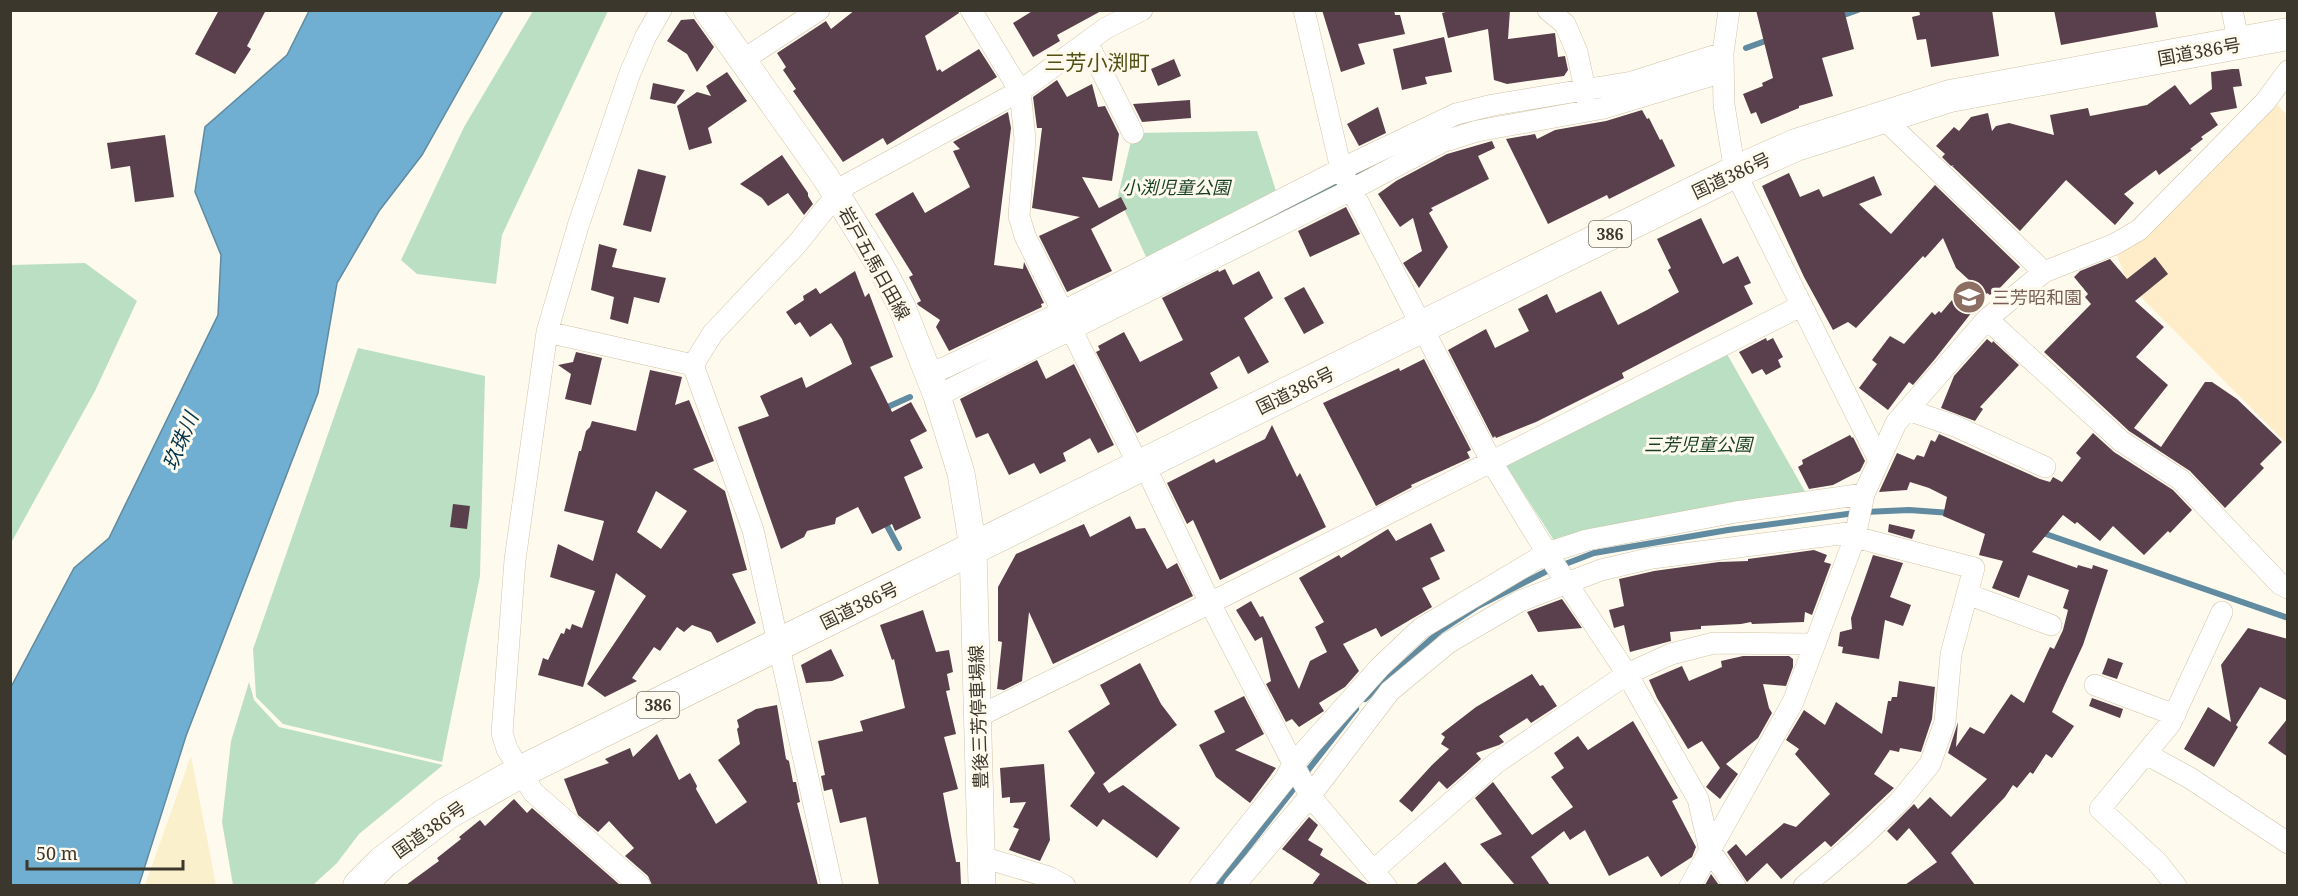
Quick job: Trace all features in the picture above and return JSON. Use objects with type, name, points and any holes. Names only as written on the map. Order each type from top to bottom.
[{"type":"highway","name":"国道386号","points":[[358,885],[383,862],[446,814],[520,772],[1735,172],[1796,145],[1881,116],[1950,96],[2288,34]]},
{"type":"main road","name":"岩戸五馬日田線","points":[[707,10],[826,178],[881,267],[902,307],[933,384],[961,472],[973,548]]},
{"type":"main road","name":"豊後三芳停車場線","points":[[973,548],[982,885]]},
{"type":"street","points":[[640,885],[533,792],[507,748],[502,733],[515,560],[548,332],[578,226],[630,73],[646,36],[661,10]]},
{"type":"street","points":[[743,60],[819,10]]},
{"type":"street","points":[[971,10],[1020,91],[1025,139],[1019,216],[1025,236],[1066,321],[1142,465],[1210,603],[1310,796],[1380,878],[1496,763],[1627,674],[1671,654],[1714,643],[1815,644]]},
{"type":"street","points":[[693,365],[713,333],[848,184],[1020,91],[1087,42],[1101,19],[1142,10]]},
{"type":"street","points":[[1304,10],[1341,169],[1491,461],[1547,553],[1627,674],[1698,799],[1710,851],[1735,885]]},
{"type":"street","points":[[1548,10],[1565,24],[1577,52],[1587,101]]},
{"type":"street","points":[[1729,10],[1723,62],[1724,105],[1735,172],[1879,460]]},
{"type":"street","points":[[2232,10],[2239,44]]},
{"type":"street","points":[[1087,42],[1133,133]]},
{"type":"street","points":[[933,384],[944,368],[1066,321],[1352,189],[1442,142],[1477,130],[1587,101],[1632,82],[1723,62]]},
{"type":"street","points":[[1690,885],[1793,702],[1855,534],[1864,494],[1896,423],[1987,319],[2044,272],[2115,244],[2139,230],[2265,102],[2288,71]]},
{"type":"street","points":[[1066,321],[1341,169],[1456,114],[1493,105],[1587,101]]},
{"type":"street","points":[[1881,116],[2044,272]]},
{"type":"street","points":[[978,717],[1801,306]]},
{"type":"street","points":[[1987,319],[2121,441],[2181,480],[2243,547],[2280,584],[2288,588]]},
{"type":"street","points":[[548,332],[693,365]]},
{"type":"street","points":[[693,365],[753,530],[832,885]]},
{"type":"street","points":[[1908,410],[1955,426],[2045,467]]},
{"type":"street","points":[[1200,885],[1284,780],[1293,764],[1380,668],[1420,629],[1547,553],[1587,540],[1713,516],[1864,494]]},
{"type":"street","points":[[1234,885],[1310,796],[1390,691],[1448,643],[1520,601],[1601,570],[1652,558],[1855,534],[1974,568],[1951,654],[1945,722],[1930,764],[1899,802],[1804,885]]},
{"type":"street","points":[[1967,594],[2051,625]]},
{"type":"street","points":[[2176,885],[2158,862],[2100,810],[2170,724],[2222,612]]},
{"type":"street","points":[[2095,685],[2175,715]]},
{"type":"street","points":[[2146,754],[2190,778],[2288,843]]},
{"type":"street","points":[[982,858],[1049,877],[1065,885]]},
{"type":"shaded area","points":[[2274,101],[2287,115],[2287,444],[2128,284],[2116,253]]},
{"type":"green space","points":[[533,11],[608,11],[502,235],[496,284],[417,274],[401,260],[464,127]]},
{"type":"green space","name":"小渕児童公園","points":[[1257,131],[1277,194],[1148,261],[1118,196],[1133,133]]},
{"type":"green space","points":[[85,263],[137,301],[95,391],[11,543],[11,265]]},
{"type":"green space","points":[[358,348],[485,376],[480,576],[442,762],[283,724],[256,697],[253,649]]},
{"type":"green space","name":"三芳児童公園","points":[[1727,354],[1807,495],[1555,542],[1505,464]]},
{"type":"green space","points":[[249,682],[254,700],[279,727],[443,765],[359,834],[337,863],[313,885],[233,885],[222,822],[231,741]]},
{"type":"sand","points":[[191,756],[216,885],[145,885]]},
{"type":"water","name":"玖珠川","points":[[309,11],[503,11],[422,155],[379,211],[337,283],[318,393],[186,736],[139,885],[11,885],[11,687],[74,568],[109,538],[218,315],[221,255],[195,192],[205,127],[287,55]]},
{"type":"building","points":[[219,10],[266,10],[247,46],[251,49],[235,74],[195,54]]},
{"type":"building","points":[[855,10],[958,10],[959,13],[925,36],[937,71],[940,69],[942,72],[979,49],[997,77],[887,145],[883,138],[843,162],[793,91],[796,89],[783,70],[786,67],[777,53],[826,21],[831,29]]},
{"type":"building","points":[[1034,10],[1103,10],[1057,35],[1060,41],[1033,57],[1013,23]]},
{"type":"building","points":[[1322,10],[1394,10],[1395,15],[1400,15],[1405,34],[1358,44],[1365,64],[1341,72]]},
{"type":"building","points":[[1453,10],[1510,10],[1508,39],[1555,33],[1558,57],[1565,56],[1568,70],[1564,76],[1507,84],[1494,80],[1488,29],[1448,38],[1442,13]]},
{"type":"building","points":[[1756,10],[1844,10],[1854,49],[1822,58],[1833,96],[1799,106],[1799,108],[1761,124],[1756,112],[1751,114],[1743,94],[1763,86],[1762,83],[1773,78]]},
{"type":"building","points":[[1919,10],[1992,10],[1999,56],[1931,67],[1926,39],[1917,40],[1912,17],[1920,15]]},
{"type":"building","points":[[2054,10],[2155,10],[2158,27],[2061,45]]},
{"type":"building","points":[[694,19],[714,47],[697,72],[687,54],[667,41],[681,20]]},
{"type":"building","points":[[1444,37],[1452,72],[1425,77],[1427,84],[1402,90],[1393,49]]},
{"type":"building","points":[[1174,59],[1181,76],[1158,86],[1151,69]]},
{"type":"building","points":[[2239,69],[2242,86],[2233,87],[2237,108],[2210,113],[2218,125],[2201,137],[2203,139],[2190,149],[2192,150],[2159,175],[2156,170],[2124,194],[2134,203],[2115,225],[2066,180],[2020,231],[1952,166],[1954,165],[1951,166],[1942,157],[1945,154],[1936,146],[1954,127],[1959,131],[1971,117],[1988,113],[1992,131],[1996,126],[2009,123],[2054,135],[2050,115],[2088,108],[2090,116],[2147,105],[2175,85],[2190,105],[2212,89],[2211,72]]},
{"type":"building","points":[[727,72],[747,101],[708,128],[712,143],[689,150],[677,106],[697,92],[711,96],[706,86]]},
{"type":"building","points":[[1057,80],[1067,97],[1092,84],[1098,107],[1105,106],[1119,134],[1112,181],[1082,177],[1099,208],[1121,197],[1127,209],[1091,229],[1112,271],[1067,292],[1039,236],[1080,217],[1032,208],[1042,128],[1037,128],[1033,97]]},
{"type":"building","points":[[653,83],[685,90],[675,104],[650,99]]},
{"type":"building","points":[[1190,100],[1191,118],[1142,122],[1133,104]]},
{"type":"building","points":[[1378,107],[1386,133],[1359,146],[1347,124]]},
{"type":"building","points":[[1642,110],[1647,119],[1649,118],[1660,140],[1662,139],[1675,166],[1609,199],[1607,195],[1548,224],[1506,139],[1535,134],[1537,139],[1555,130],[1606,121]]},
{"type":"building","points":[[1008,112],[1011,128],[994,265],[1023,269],[1024,262],[1044,303],[1041,304],[1042,307],[949,351],[936,327],[940,320],[918,305],[917,303],[921,301],[909,277],[913,275],[875,214],[913,192],[925,213],[970,187],[953,151],[960,149],[953,142]]},
{"type":"building","points":[[165,135],[174,197],[135,202],[130,166],[111,169],[107,143]]},
{"type":"building","points":[[1492,141],[1495,148],[1478,156],[1489,179],[1431,208],[1433,210],[1429,213],[1448,247],[1419,288],[1403,263],[1422,251],[1413,218],[1400,227],[1378,194],[1396,181],[1447,154]]},
{"type":"building","points":[[782,155],[813,204],[804,215],[788,193],[768,206],[762,198],[740,184]]},
{"type":"building","points":[[638,169],[666,176],[651,232],[623,225]]},
{"type":"building","points":[[1789,173],[1800,197],[1819,189],[1823,197],[1874,176],[1882,195],[1859,204],[1891,234],[1935,185],[2020,267],[1996,292],[1990,295],[1987,293],[1913,385],[1909,382],[1888,410],[1859,388],[1877,364],[1872,360],[1890,336],[1904,344],[1932,312],[1935,315],[1939,311],[1941,313],[1969,280],[1956,268],[1943,238],[1925,258],[1923,256],[1856,328],[1848,322],[1833,330],[1804,277],[1762,186]]},
{"type":"building","points":[[1346,207],[1360,234],[1310,257],[1298,231]]},
{"type":"building","points":[[1701,218],[1723,264],[1738,256],[1751,283],[1744,286],[1753,304],[1622,373],[1624,378],[1536,422],[1493,438],[1448,350],[1486,329],[1495,348],[1529,331],[1518,309],[1547,294],[1556,313],[1601,291],[1618,325],[1647,310],[1679,292],[1668,270],[1671,268],[1657,239]]},
{"type":"building","points":[[599,244],[617,249],[612,267],[666,278],[659,303],[634,297],[628,324],[610,319],[614,297],[591,290]]},
{"type":"building","points":[[2155,257],[2168,274],[2135,301],[2164,327],[2136,357],[2168,385],[2134,428],[2161,447],[2205,382],[2212,382],[2237,399],[2282,442],[2260,464],[2264,468],[2225,508],[2190,471],[2129,431],[2044,352],[2091,304],[2085,297],[2088,294],[2074,277],[2080,271],[2110,259],[2127,279]]},
{"type":"building","points":[[1225,269],[1233,285],[1259,271],[1273,298],[1244,318],[1269,362],[1248,374],[1239,356],[1210,373],[1218,388],[1137,433],[1096,352],[1100,350],[1098,346],[1124,332],[1140,362],[1183,340],[1162,298],[1218,270],[1219,272]]},
{"type":"building","points":[[855,271],[865,297],[869,293],[893,357],[870,367],[892,412],[911,402],[927,431],[910,440],[923,468],[904,477],[921,518],[895,531],[892,524],[872,534],[858,507],[836,518],[835,524],[807,531],[804,537],[781,549],[738,427],[769,416],[760,396],[802,377],[806,388],[852,364],[842,339],[831,323],[810,337],[800,322],[795,325],[786,312],[804,300],[803,296],[816,288],[820,294]]},
{"type":"building","points":[[1304,287],[1324,323],[1304,334],[1284,298]]},
{"type":"building","points":[[1766,338],[1767,341],[1773,338],[1783,357],[1778,360],[1781,367],[1766,375],[1762,369],[1752,374],[1739,352]]},
{"type":"building","points":[[1987,339],[1992,343],[1993,341],[2019,365],[1980,407],[1983,409],[1975,421],[1941,408],[1954,376]]},
{"type":"building","points":[[576,352],[602,358],[591,405],[565,399],[571,374],[558,365],[573,362]]},
{"type":"building","points":[[1424,359],[1471,450],[1467,452],[1470,458],[1411,485],[1412,487],[1376,506],[1323,403]]},
{"type":"building","points":[[1037,360],[1046,379],[1074,364],[1114,445],[1098,453],[1090,438],[1063,453],[1066,461],[1040,474],[1034,463],[1009,475],[988,433],[976,438],[960,399]]},
{"type":"building","points":[[650,370],[682,377],[675,405],[689,400],[714,461],[693,469],[725,491],[747,570],[732,574],[756,623],[717,643],[711,632],[692,625],[684,632],[677,627],[660,651],[654,647],[632,678],[637,681],[605,697],[587,684],[646,596],[616,573],[583,687],[538,675],[543,658],[548,660],[561,633],[564,634],[566,628],[570,630],[572,624],[582,628],[595,591],[550,577],[558,544],[593,561],[604,521],[564,511],[586,431],[592,421],[636,431]],"holes":[[[656,491],[687,511],[661,549],[637,532]]]},
{"type":"building","points":[[1272,425],[1297,477],[1300,473],[1326,527],[1220,580],[1193,520],[1187,524],[1167,483],[1214,459],[1216,463],[1265,439]]},
{"type":"building","points":[[2093,433],[2114,452],[2173,490],[2192,510],[2144,555],[2113,526],[2100,541],[2077,522],[2075,524],[2063,515],[2032,552],[2077,568],[2078,565],[2092,569],[2093,565],[2108,570],[2083,645],[2052,712],[2074,726],[2052,758],[2046,754],[2033,774],[2030,772],[2017,788],[2013,785],[2005,797],[1951,853],[1975,885],[1905,885],[1937,862],[1909,828],[1897,841],[1887,831],[1914,804],[1918,809],[1930,797],[1951,817],[1987,779],[1948,753],[1958,722],[1956,747],[1970,727],[1984,734],[2011,694],[2024,703],[2050,647],[2054,649],[2063,630],[2068,610],[2063,608],[2069,590],[2028,575],[2019,598],[1992,588],[2003,561],[1979,555],[1985,534],[1943,516],[1947,497],[1910,482],[1907,490],[1879,492],[1897,453],[1914,460],[1917,455],[1924,457],[1931,440],[1935,442],[1939,434],[2040,479],[2050,482],[2053,477],[2062,482],[2081,458],[2076,453]]},
{"type":"building","points":[[1850,435],[1865,461],[1860,471],[1833,485],[1809,489],[1798,467],[1803,464],[1802,460]]},
{"type":"building","points":[[453,504],[470,506],[467,529],[450,527]]},
{"type":"building","points":[[1130,516],[1136,529],[1145,528],[1167,569],[1177,563],[1193,596],[1053,664],[1029,612],[1022,681],[1004,690],[997,689],[1002,642],[998,641],[998,587],[1016,554],[1084,524],[1090,537]]},
{"type":"building","points":[[1431,523],[1445,551],[1430,558],[1440,579],[1422,588],[1432,607],[1381,637],[1376,628],[1343,644],[1359,671],[1345,687],[1319,703],[1324,711],[1299,727],[1292,719],[1286,722],[1266,684],[1271,681],[1262,637],[1255,641],[1236,610],[1251,601],[1260,617],[1263,616],[1299,689],[1310,661],[1327,652],[1315,627],[1324,622],[1299,578],[1339,555],[1341,558],[1388,529],[1396,541]]},
{"type":"building","points":[[1889,524],[1915,530],[1912,539],[1888,532]]},
{"type":"building","points":[[1814,550],[1827,555],[1824,562],[1831,564],[1812,615],[1805,612],[1804,622],[1752,624],[1751,622],[1701,626],[1701,629],[1670,632],[1671,641],[1630,652],[1624,625],[1614,628],[1609,610],[1624,606],[1619,579],[1654,571],[1719,562],[1748,561],[1748,559]]},
{"type":"building","points":[[1873,555],[1903,563],[1890,597],[1911,605],[1903,626],[1885,620],[1879,659],[1842,653],[1843,647],[1838,646],[1840,632],[1852,629],[1851,618]]},
{"type":"building","points":[[1562,599],[1582,628],[1538,632],[1527,612]]},
{"type":"building","points":[[923,610],[936,652],[949,650],[953,672],[947,674],[950,690],[946,691],[956,734],[944,737],[958,789],[943,793],[956,862],[960,862],[961,885],[879,885],[866,817],[840,823],[832,789],[824,791],[821,776],[825,775],[818,741],[863,731],[860,721],[905,708],[894,659],[892,660],[880,625]]},
{"type":"building","points":[[2248,628],[2288,639],[2288,701],[2260,687],[2236,725],[2238,727],[2214,767],[2184,749],[2208,707],[2231,722],[2221,665]]},
{"type":"building","points":[[831,649],[844,676],[832,681],[806,683],[801,665]]},
{"type":"building","points":[[1743,656],[1789,656],[1793,659],[1793,667],[1786,686],[1763,684],[1772,713],[1758,738],[1726,764],[1738,774],[1720,799],[1706,787],[1720,768],[1702,741],[1688,749],[1657,698],[1649,680],[1682,666],[1689,681],[1722,667],[1721,661]]},
{"type":"building","points":[[2108,658],[2123,663],[2117,679],[2102,674]]},
{"type":"building","points":[[1140,663],[1161,704],[1177,725],[1103,784],[1109,793],[1123,785],[1180,828],[1157,858],[1103,819],[1097,827],[1070,806],[1095,773],[1068,731],[1110,704],[1100,685]]},
{"type":"building","points":[[1532,674],[1540,686],[1543,685],[1557,706],[1531,723],[1527,718],[1499,736],[1504,742],[1476,753],[1481,759],[1447,789],[1439,781],[1412,812],[1399,801],[1449,749],[1441,744],[1445,737],[1441,734],[1476,707]]},
{"type":"building","points":[[1899,681],[1935,687],[1932,719],[1921,752],[1900,748],[1899,752],[1890,750],[1874,774],[1894,788],[1831,847],[1825,841],[1781,879],[1767,863],[1747,882],[1727,852],[1736,844],[1746,856],[1784,823],[1796,827],[1830,794],[1795,754],[1799,749],[1786,740],[1804,710],[1825,725],[1836,702],[1882,734],[1888,701],[1891,701],[1892,697],[1897,697]]},
{"type":"building","points":[[1244,696],[1264,734],[1235,750],[1276,768],[1250,803],[1216,777],[1199,745],[1225,732],[1214,711]]},
{"type":"building","points":[[2092,698],[2123,709],[2120,718],[2089,706]]},
{"type":"building","points":[[777,705],[786,759],[789,761],[793,782],[796,782],[800,802],[797,803],[818,885],[652,885],[648,876],[625,856],[634,848],[609,821],[598,832],[578,815],[564,779],[609,763],[605,759],[630,748],[633,757],[657,734],[679,780],[690,773],[697,786],[696,789],[716,824],[747,802],[718,760],[740,744],[737,720],[756,709]]},
{"type":"building","points":[[2288,718],[2288,757],[2268,743]]},
{"type":"building","points":[[1633,721],[1678,798],[1672,801],[1696,847],[1692,857],[1661,877],[1648,856],[1609,876],[1585,830],[1570,840],[1564,831],[1531,857],[1550,885],[1515,885],[1480,844],[1502,834],[1475,798],[1493,782],[1532,835],[1573,807],[1551,777],[1564,768],[1554,753],[1578,736],[1588,750]]},
{"type":"building","points":[[1044,764],[1050,840],[1040,861],[1009,850],[1019,829],[1013,827],[1026,802],[1010,803],[1010,797],[1002,798],[1000,768]]},
{"type":"building","points":[[514,799],[527,813],[532,808],[620,885],[406,885],[439,861],[437,858],[480,820],[485,826]]},
{"type":"building","points":[[1309,817],[1318,825],[1308,840],[1323,849],[1320,855],[1369,885],[1312,885],[1320,874],[1282,849]]},
{"type":"building","points":[[1445,862],[1463,885],[1415,885]]},
{"type":"building","points":[[1711,874],[1719,885],[1705,885]]},
{"type":"waterway","points":[[1838,17],[1858,10]]},
{"type":"waterway","points":[[1746,48],[1771,39]]},
{"type":"waterway","points":[[1198,254],[1387,159]]},
{"type":"waterway","points":[[883,409],[910,397]]},
{"type":"waterway","points":[[1865,512],[1909,510],[1951,513]]},
{"type":"waterway","points":[[1365,699],[1440,631],[1478,606],[1547,571],[1594,553],[1728,530],[1855,513]]},
{"type":"waterway","points":[[884,520],[899,548]]},
{"type":"waterway","points":[[2040,532],[2288,618]]},
{"type":"waterway","points":[[1305,774],[1356,709]]},
{"type":"waterway","points":[[1218,886],[1299,782]]},
{"type":"place","name":"三芳昭和園","points":[[1969,297]]},
{"type":"district","name":"三芳小渕町","points":[[1097,62]]}]
